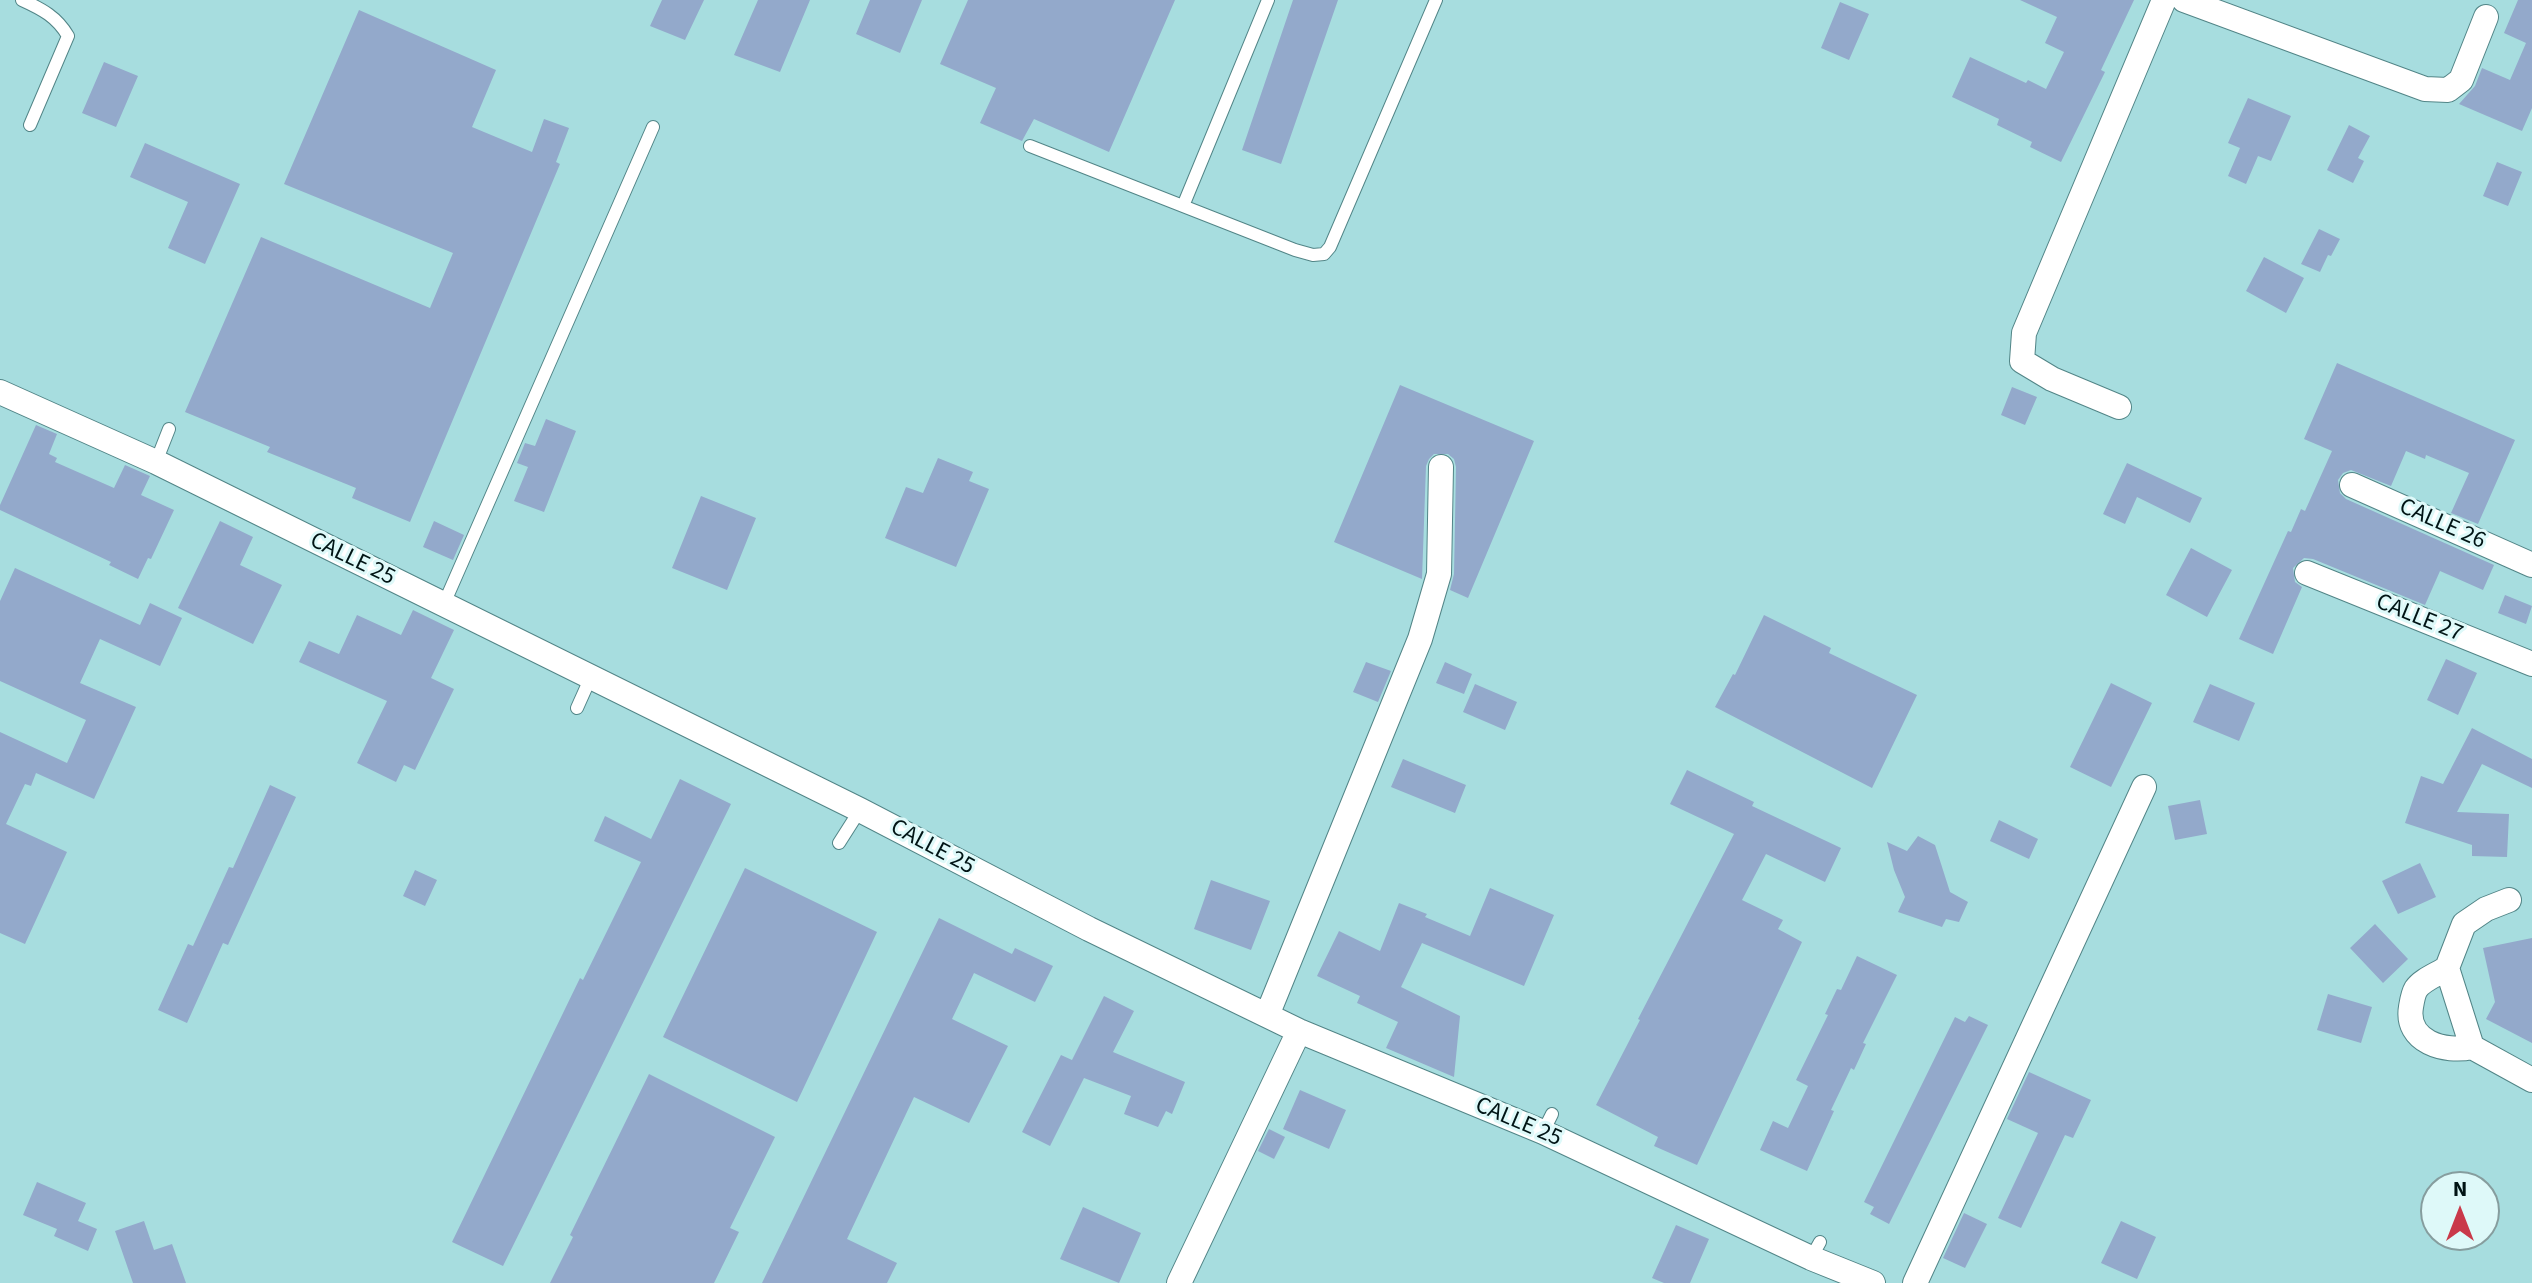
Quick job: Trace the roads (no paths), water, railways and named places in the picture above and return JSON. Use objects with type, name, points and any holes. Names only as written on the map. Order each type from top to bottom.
[{"type":"street","points":[[2119,407],[2052,379],[2022,361],[2024,333],[2164,0]]},
{"type":"street","points":[[2184,0],[2425,89],[2448,90],[2461,80],[2486,17]]},
{"type":"street","name":"CALLE 25","points":[[0,392],[156,462],[1299,1031],[1548,1123],[1816,1250],[1873,1283]]},
{"type":"street","points":[[1268,1013],[1420,639],[1439,574],[1441,467]]},
{"type":"street","name":"CALLE 26","points":[[2352,485],[2532,565]]},
{"type":"street","name":"CALLE 27","points":[[2307,573],[2532,664]]},
{"type":"street","points":[[1915,1283],[2144,787]]},
{"type":"street","points":[[2509,900],[2486,909],[2464,924],[2447,968],[2419,985],[2414,993],[2410,1015],[2416,1033],[2431,1044],[2455,1050],[2472,1047],[2532,1080]]},
{"type":"street","points":[[2447,968],[2472,1047]]},
{"type":"street","points":[[1179,1283],[1299,1031]]},
{"type":"lane","points":[[22,0],[59,21],[68,36],[30,125]]},
{"type":"lane","points":[[1183,206],[1268,0]]},
{"type":"lane","points":[[1030,146],[1295,250],[1313,255],[1324,254],[1330,247],[1436,0]]},
{"type":"lane","points":[[443,606],[653,127]]},
{"type":"lane","points":[[156,462],[169,429]]},
{"type":"lane","points":[[577,708],[590,679]]},
{"type":"lane","points":[[839,843],[860,810]]}]
